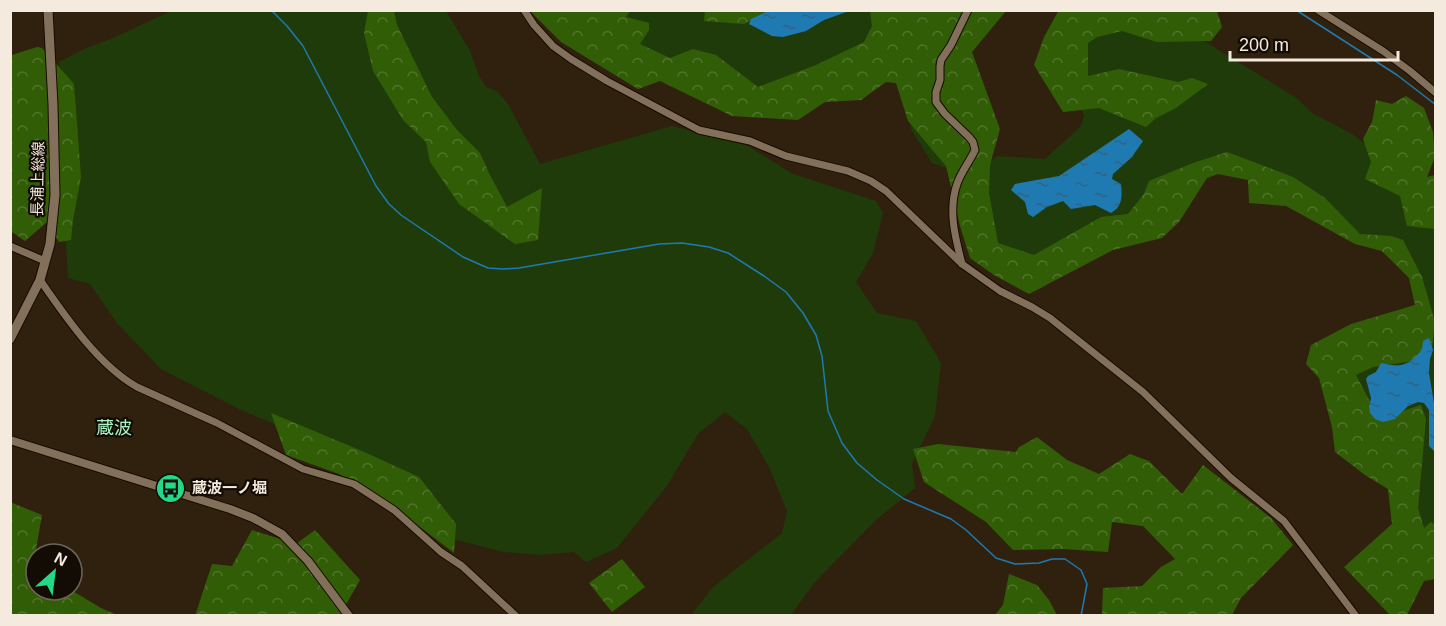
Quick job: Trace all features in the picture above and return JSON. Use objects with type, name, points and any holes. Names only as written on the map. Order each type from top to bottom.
[{"type":"main road","name":"長浦上総線","points":[[10,339],[40,280],[50,244],[55,195],[48,10]]},
{"type":"street","points":[[524,10],[534,25],[554,46],[571,59],[699,130],[750,141],[786,156],[848,171],[871,181],[886,191],[962,264],[1000,291],[1050,318],[1143,392],[1232,478],[1284,521],[1356,615]]},
{"type":"street","points":[[962,264],[954,232],[955,197],[957,183],[975,150],[969,137],[936,102],[936,92],[940,80],[941,60],[968,10]]},
{"type":"street","points":[[1318,10],[1383,51],[1436,93]]},
{"type":"street","points":[[10,246],[45,261]]},
{"type":"street","points":[[40,280],[65,317],[87,343],[126,381],[218,423],[303,470],[354,484],[394,510],[432,545],[462,566],[516,615]]},
{"type":"street","points":[[10,440],[253,518],[282,534],[308,561],[349,615]]},
{"type":"green space","points":[[532,10],[630,11],[626,17],[649,23],[649,30],[640,44],[670,58],[693,49],[716,55],[758,87],[816,65],[864,42],[872,26],[870,11],[1006,11],[972,52],[1000,129],[990,165],[989,193],[998,243],[1034,255],[1101,217],[1128,214],[1144,194],[1149,181],[1227,152],[1293,177],[1325,198],[1360,234],[1391,236],[1403,240],[1422,277],[1435,322],[1432,346],[1420,360],[1373,367],[1356,375],[1377,415],[1387,416],[1421,405],[1426,419],[1418,508],[1424,528],[1431,522],[1435,525],[1435,579],[1424,581],[1407,615],[1390,615],[1344,567],[1392,524],[1388,489],[1335,452],[1332,427],[1319,378],[1306,364],[1311,345],[1351,324],[1415,305],[1409,278],[1382,251],[1355,244],[1286,206],[1249,203],[1248,180],[1218,174],[1207,178],[1179,222],[1162,238],[1113,250],[1029,294],[994,275],[970,258],[946,166],[908,121],[896,83],[886,82],[861,100],[825,102],[798,120],[732,116],[660,81],[638,89],[561,42],[531,12]]},
{"type":"green space","points":[[606,10],[964,11],[958,172],[932,163],[911,129],[906,89],[890,77],[783,114],[653,77]]},
{"type":"green space","points":[[1059,10],[1217,11],[1222,27],[1211,41],[1157,42],[1122,31],[1097,37],[1088,43],[1088,76],[1119,69],[1178,82],[1192,78],[1208,84],[1146,127],[1099,108],[1063,112],[1034,65],[1044,37]]},
{"type":"green space","points":[[171,11],[446,11],[470,51],[479,76],[486,87],[497,91],[508,104],[540,164],[672,126],[748,146],[793,174],[876,201],[883,213],[873,253],[856,282],[877,313],[916,321],[941,363],[935,416],[912,464],[915,488],[877,519],[814,583],[791,615],[691,615],[713,587],[782,533],[787,511],[769,467],[747,429],[725,412],[698,434],[666,487],[617,548],[586,562],[574,552],[541,555],[504,552],[453,539],[300,435],[239,409],[161,369],[117,323],[90,284],[68,278],[64,212],[68,152],[59,62]]},
{"type":"green space","points":[[368,11],[394,11],[397,25],[432,97],[457,130],[480,153],[507,207],[542,188],[538,240],[515,244],[459,204],[430,162],[426,142],[403,120],[373,71],[364,33]]},
{"type":"green space","points":[[705,11],[768,11],[744,24],[704,21]]},
{"type":"green space","points":[[1123,29],[1199,38],[1295,97],[1312,113],[1352,134],[1390,162],[1435,207],[1435,539],[1425,538],[1343,368],[1425,319],[1413,272],[1390,246],[1349,234],[1224,165],[1148,209],[1025,267],[989,255],[977,173],[997,156],[1045,159],[1081,126],[1084,115],[1074,94],[1085,43],[1095,35]]},
{"type":"green space","points":[[10,36],[12,55],[37,47],[42,48],[74,84],[81,177],[71,240],[59,242],[47,222],[25,241],[12,232],[11,234]]},
{"type":"green space","points":[[1406,96],[1424,108],[1433,132],[1435,157],[1427,177],[1435,175],[1435,229],[1407,226],[1400,196],[1365,179],[1371,162],[1363,139],[1372,122],[1376,100],[1392,104]]},
{"type":"green space","points":[[271,413],[419,477],[456,524],[454,553],[399,511],[339,474],[286,455]]},
{"type":"green space","points":[[1037,437],[1067,460],[1099,474],[1130,454],[1149,461],[1182,494],[1203,465],[1271,518],[1293,545],[1241,598],[1232,615],[1102,615],[1103,588],[1142,586],[1161,567],[1175,559],[1143,526],[1112,522],[1108,552],[1063,549],[1013,550],[986,522],[924,482],[913,449],[938,444],[1016,452],[1019,447]]},
{"type":"green space","points":[[10,502],[42,515],[37,542],[24,542],[24,602],[84,602],[84,598],[117,615],[11,615]]},
{"type":"green space","points":[[252,530],[296,544],[315,530],[360,580],[340,615],[195,616],[212,564],[232,566]]},
{"type":"green space","points":[[622,559],[645,587],[612,612],[589,583]]},
{"type":"green space","points":[[1009,574],[1037,585],[1057,615],[995,615],[1003,605]]},
{"type":"water","points":[[768,11],[849,11],[824,20],[806,31],[783,37],[772,36],[749,24],[751,19]]},
{"type":"water","points":[[1129,129],[1143,141],[1132,157],[1113,174],[1112,179],[1121,184],[1121,197],[1120,204],[1111,213],[1095,205],[1071,209],[1063,201],[1047,207],[1033,217],[1028,214],[1025,202],[1011,190],[1015,184],[1059,176]]},
{"type":"water","points":[[1429,338],[1433,350],[1429,373],[1435,409],[1435,451],[1429,446],[1429,410],[1424,403],[1418,402],[1408,406],[1395,419],[1383,422],[1375,419],[1370,413],[1371,398],[1366,379],[1376,372],[1381,363],[1399,365],[1410,361],[1421,351],[1423,341]]},
{"type":"waterway","points":[[271,10],[303,46],[376,186],[389,204],[401,215],[463,257],[488,268],[519,268],[659,244],[682,243],[709,247],[728,253],[786,292],[803,313],[816,335],[822,356],[828,411],[842,443],[857,463],[904,499],[951,519],[996,558],[1015,564],[1065,559],[1081,570],[1087,584],[1081,616]]},
{"type":"waterway","points":[[1296,10],[1397,75],[1436,105]]},
{"type":"place","name":"蔵波一ノ堀","points":[[171,488]]},
{"type":"district","name":"蔵波","points":[[114,428]]}]
